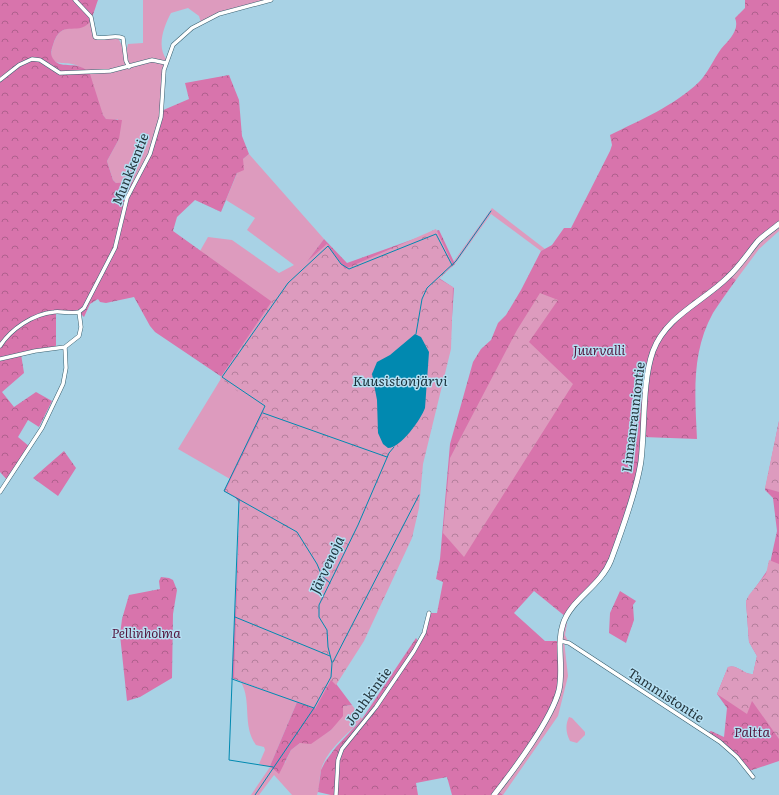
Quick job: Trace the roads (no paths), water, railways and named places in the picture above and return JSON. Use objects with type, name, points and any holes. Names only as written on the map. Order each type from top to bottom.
[{"type":"street","points":[[75,0],[91,17],[95,37],[100,38],[117,36],[123,38],[126,61],[130,67]]},
{"type":"street","name":"Munkkentie","points":[[79,312],[84,308],[115,248],[128,198],[148,161],[160,122],[162,80],[166,63],[173,45],[192,28],[225,11],[271,0]]},
{"type":"street","points":[[0,80],[19,66],[32,59],[40,60],[60,73],[103,72],[130,67],[152,60],[166,63]]},
{"type":"street","name":"Linnanrauniontie","points":[[494,795],[520,760],[556,701],[561,678],[561,630],[568,613],[594,587],[608,565],[632,496],[641,462],[649,369],[657,343],[672,321],[721,284],[737,268],[760,240],[779,224]]},
{"type":"street","points":[[0,346],[11,333],[34,318],[56,312],[79,312],[81,327],[79,336],[65,347],[35,351],[0,359]]},
{"type":"street","points":[[0,492],[42,428],[63,384],[66,368],[65,347]]},
{"type":"street","name":"Jouhkintie","points":[[336,795],[338,760],[342,750],[376,707],[414,651],[424,633],[430,613]]},
{"type":"street","name":"Tammistontie","points":[[561,641],[569,643],[720,742],[737,757],[753,777]]},
{"type":"water","name":"Kuusistonjärvi","points":[[415,334],[421,337],[429,352],[425,408],[410,432],[399,443],[388,448],[383,444],[378,433],[377,400],[372,374],[377,362],[390,355]]},
{"type":"waterway","points":[[416,334],[422,299],[427,288],[456,261],[491,211]]},
{"type":"waterway","points":[[330,583],[322,576],[317,564],[297,532],[224,491],[265,406],[222,377],[288,283],[328,246],[341,264],[349,269],[436,234],[452,265]]},
{"type":"waterway","points":[[263,413],[387,457]]},
{"type":"waterway","name":"Järvenoja","points":[[255,795],[314,708],[331,677],[332,663],[328,647],[327,630],[319,617],[319,605],[358,525],[389,453],[394,447]]},
{"type":"waterway","points":[[333,662],[419,495]]},
{"type":"waterway","points":[[239,500],[229,760],[273,767]]},
{"type":"waterway","points":[[235,617],[330,656]]},
{"type":"waterway","points":[[232,679],[314,708]]},
{"type":"park label","name":"Juurvalli","points":[[599,350]]},
{"type":"park label","name":"Pellinholma","points":[[146,633]]},
{"type":"park label","name":"Paltta","points":[[752,732]]}]
